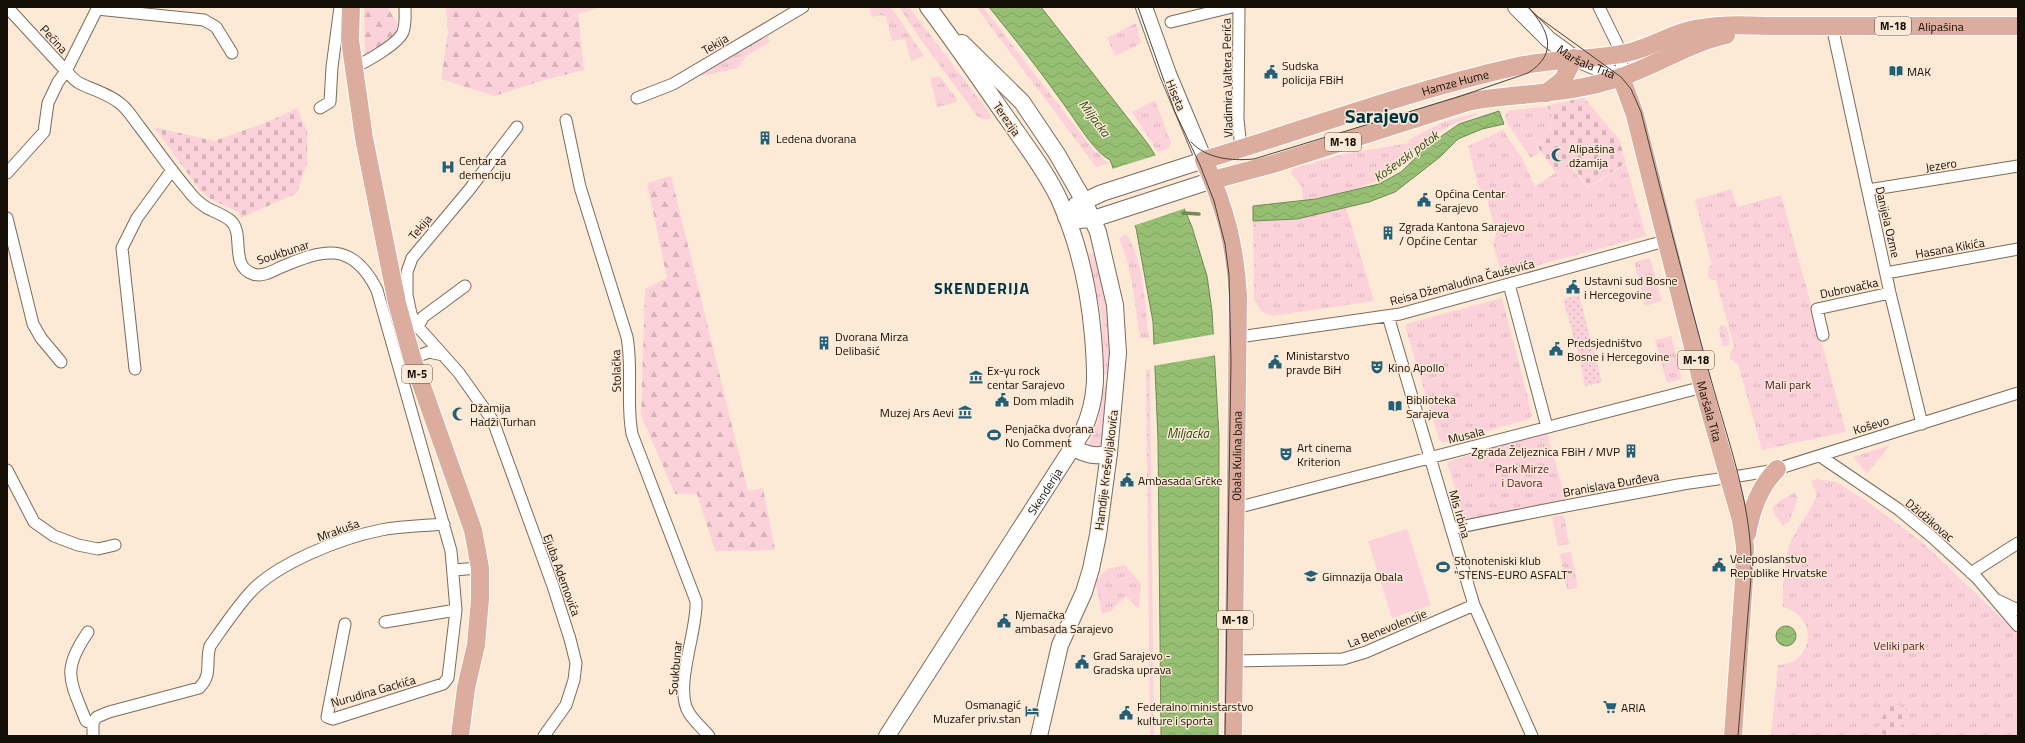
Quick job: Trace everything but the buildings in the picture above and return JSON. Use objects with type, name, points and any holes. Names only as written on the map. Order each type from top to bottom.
[{"type":"main road","name":"M-5","points":[[351,7],[350,40],[390,305],[412,358],[473,530],[480,568],[480,599],[476,645],[466,688],[460,736]]},
{"type":"main road","name":"Terezija","points":[[928,7],[942,24],[1048,179],[1066,217]]},
{"type":"main road","name":"Hiseta","points":[[1144,7],[1168,74],[1213,180]]},
{"type":"main road","name":"Maršala Tita","points":[[1516,7],[1548,39],[1574,58],[1621,77],[1635,115],[1665,241],[1703,387],[1742,520],[1745,547],[1743,624],[1733,736]]},
{"type":"main road","name":"Terezija","points":[[942,24],[986,64],[1022,102],[1057,154],[1084,201]]},
{"type":"main road","name":"Alipašina","points":[[1622,54],[1687,31],[1727,24],[1768,26],[2018,26]]},
{"type":"main road","name":"Alipašina","points":[[1621,77],[1706,39],[1768,26]]},
{"type":"main road","name":"Hamze Hume","points":[[1084,201],[1105,192],[1178,168],[1411,94],[1514,67],[1574,58],[1622,54]]},
{"type":"main road","points":[[1545,94],[1563,80],[1574,58]]},
{"type":"main road","name":"Hamze Hume","points":[[1093,219],[1213,180],[1273,164],[1472,101],[1501,96],[1545,94],[1579,88],[1621,77]]},
{"type":"main road","points":[[1213,180],[1236,162],[1241,149]]},
{"type":"main road","name":"Obala Kulina bana","points":[[1213,180],[1226,214],[1233,243],[1238,296],[1239,337],[1233,736]]},
{"type":"main road","points":[[1084,201],[1071,208],[1066,217],[1078,220],[1093,219]]},
{"type":"main road","name":"Hamdije Kreševljakovića","points":[[1039,736],[1060,645],[1084,592],[1091,570],[1109,453],[1118,353],[1118,329],[1115,305],[1104,253],[1093,219],[1084,201]]},
{"type":"main road","name":"Skenderija","points":[[887,736],[1073,448],[1091,412],[1096,382],[1088,291],[1076,244],[1066,217]]},
{"type":"main road","points":[[1073,448],[1089,455],[1102,455],[1109,453]]},
{"type":"main road","points":[[1745,547],[1758,493],[1765,481],[1776,469]]},
{"type":"street","name":"Pećina","points":[[7,7],[66,71]]},
{"type":"street","points":[[320,108],[330,102],[332,67],[340,7]]},
{"type":"street","points":[[354,67],[393,43],[402,34],[405,24],[405,7]]},
{"type":"street","name":"Tekija","points":[[637,98],[674,84],[803,7]]},
{"type":"street","points":[[1171,22],[1232,7]]},
{"type":"street","name":"Vladimira Valtera Perića","points":[[1239,7],[1238,119],[1241,149]]},
{"type":"street","points":[[1599,7],[1622,54],[1621,77]]},
{"type":"street","points":[[7,172],[44,132],[48,103],[98,8],[204,20],[211,23],[220,32],[232,53]]},
{"type":"street","name":"Danijela Ozme","points":[[1832,26],[1890,293],[1922,424]]},
{"type":"street","name":"Soukbunar","points":[[66,71],[78,82],[104,94],[122,105],[172,170],[200,202],[232,222],[235,228],[239,256],[242,264],[247,270],[253,274],[260,275],[314,255],[329,252],[345,254],[366,272],[390,305]]},
{"type":"street","name":"Stolačka","points":[[566,120],[580,187],[630,352],[629,404],[632,434],[694,594]]},
{"type":"street","name":"Tekija","points":[[443,356],[418,327],[411,314],[407,295],[408,272],[412,258],[469,190],[517,127]]},
{"type":"street","name":"Jezero","points":[[1868,190],[2018,166]]},
{"type":"street","points":[[135,369],[122,248],[137,218],[172,170]]},
{"type":"street","points":[[7,218],[33,324],[41,338],[61,362]]},
{"type":"street","name":"Reisa Džemaludina Čauševića","points":[[1239,337],[1400,314],[1665,241]]},
{"type":"street","name":"Hasana Kikića","points":[[1886,273],[2018,249]]},
{"type":"street","points":[[1509,284],[1547,427]]},
{"type":"street","points":[[418,327],[423,317],[465,286]]},
{"type":"street","name":"Dubrovačka","points":[[1823,335],[1817,309],[1890,293]]},
{"type":"street","points":[[390,305],[444,524]]},
{"type":"street","name":"Mis Irbina","points":[[1388,316],[1474,605],[1532,736]]},
{"type":"street","points":[[412,358],[430,352],[443,356]]},
{"type":"street","name":"Ejuba Ademovića","points":[[443,356],[460,373],[493,421],[553,586],[570,639],[576,662],[574,680],[566,705],[544,736]]},
{"type":"street","name":"Musala","points":[[1236,508],[1703,387]]},
{"type":"street","name":"Koševo","points":[[1730,479],[1776,469],[1820,456],[2018,393]]},
{"type":"street","name":"Džidžikovac","points":[[1820,456],[1898,509],[1971,573],[1993,598],[2018,610]]},
{"type":"street","points":[[7,470],[34,522],[54,536],[78,545],[98,549],[114,545]]},
{"type":"street","name":"Branislava Đurđeva","points":[[1451,529],[1570,505],[1713,479],[1730,479]]},
{"type":"street","name":"Nurudina Gackića","points":[[345,624],[327,717],[333,719],[446,682],[451,666],[456,610],[454,570],[444,524]]},
{"type":"street","name":"Mrakuša","points":[[93,724],[97,717],[109,712],[199,688],[205,682],[209,674],[208,651],[210,646],[248,594],[260,584],[299,559],[363,534],[401,527],[444,524]]},
{"type":"street","points":[[1971,573],[2018,543]]},
{"type":"street","points":[[454,570],[480,568]]},
{"type":"street","name":"Soukbunar","points":[[694,594],[696,609],[689,644],[684,698],[688,712],[709,736]]},
{"type":"street","points":[[1993,598],[2018,626]]},
{"type":"street","name":"La Benevolencije","points":[[1235,661],[1343,659],[1366,652],[1474,605]]},
{"type":"street","points":[[385,622],[456,610]]},
{"type":"street","points":[[88,632],[77,647],[70,668],[71,680],[86,721],[93,724],[94,736]]},
{"type":"green space","points":[[364,7],[387,7],[398,24],[393,42],[365,58]]},
{"type":"green space","points":[[446,7],[603,7],[578,14],[584,70],[544,80],[494,96],[441,79],[448,33]]},
{"type":"green space","points":[[869,7],[891,7],[924,56],[911,61],[905,39],[892,41],[886,16],[880,15],[872,17]]},
{"type":"green space","points":[[899,7],[909,7],[991,115],[991,119],[981,119],[977,116],[921,40]]},
{"type":"green space","points":[[976,7],[983,7],[1095,152],[1098,152],[1104,160],[1110,163],[1096,167]]},
{"type":"green space","points":[[1136,23],[1141,43],[1115,56],[1107,38]]},
{"type":"green space","points":[[767,34],[770,42],[746,56],[738,68],[702,76],[695,75]]},
{"type":"green space","points":[[940,76],[956,98],[957,102],[937,107],[930,78]]},
{"type":"green space","points":[[1584,98],[1619,139],[1626,163],[1588,187],[1569,162],[1556,173],[1537,146],[1551,135],[1552,114],[1547,106]]},
{"type":"green space","points":[[1155,100],[1171,143],[1169,148],[1158,152],[1132,112]]},
{"type":"green space","points":[[1547,107],[1552,114],[1551,135],[1536,146],[1540,152],[1531,158],[1507,123],[1505,115],[1510,110]]},
{"type":"green space","points":[[297,108],[307,132],[307,163],[297,193],[241,218],[238,212],[209,198],[200,190],[154,127],[214,141],[270,121]]},
{"type":"green space","points":[[1477,113],[1477,115],[1441,130],[1395,170],[1374,182],[1350,190],[1327,197],[1303,201],[1302,187],[1291,173],[1292,169],[1344,154],[1409,143],[1408,140],[1443,122]]},
{"type":"green space","points":[[1503,130],[1522,158],[1535,187],[1568,164],[1588,188],[1626,164],[1646,236],[1513,272],[1501,273],[1493,244],[1496,234],[1486,194],[1478,186],[1468,146]]},
{"type":"green space","points":[[671,176],[748,491],[763,488],[775,550],[715,551],[697,494],[675,494],[641,415],[645,289],[667,278],[647,183]]},
{"type":"green space","name":"Mali park","points":[[1731,189],[1737,207],[1781,195],[1846,432],[1762,450],[1738,364],[1730,359],[1730,353],[1734,346],[1716,280],[1712,280],[1708,277],[1708,268],[1712,265],[1695,200]]},
{"type":"green space","points":[[1346,207],[1374,301],[1273,316],[1262,312],[1254,300],[1253,221],[1295,220]]},
{"type":"green space","points":[[1127,235],[1137,258],[1143,285],[1149,338],[1140,338],[1130,275],[1124,250],[1119,238]]},
{"type":"green space","points":[[1094,252],[1098,258],[1108,299],[1111,375],[1103,375],[1102,319],[1088,254]]},
{"type":"green space","points":[[1650,258],[1662,301],[1645,306],[1634,262]]},
{"type":"green space","points":[[1579,295],[1602,382],[1585,386],[1580,359],[1563,299]]},
{"type":"green space","points":[[1502,298],[1532,414],[1530,419],[1443,443],[1439,439],[1405,326],[1406,324]]},
{"type":"green space","points":[[1721,325],[1725,326],[1727,330],[1730,343],[1725,347],[1722,345],[1719,328]]},
{"type":"green space","points":[[1671,336],[1682,379],[1667,383],[1655,340]]},
{"type":"green space","points":[[1146,370],[1150,370],[1154,736],[1150,736]]},
{"type":"green space","points":[[1103,386],[1110,386],[1101,450],[1088,446],[1099,418]]},
{"type":"green space","name":"Park Mirze i Davora","points":[[1547,431],[1566,502],[1464,520],[1447,462]]},
{"type":"green space","points":[[1890,445],[1867,474],[1853,457]]},
{"type":"green space","name":"Veliki park","points":[[1816,479],[1837,482],[1869,503],[1922,542],[2018,634],[2018,736],[1771,736],[1778,665],[1790,663],[1799,657],[1805,649],[1808,639],[1807,629],[1803,620],[1795,612],[1783,607],[1783,584],[1784,569],[1789,546],[1817,495],[1811,481]]},
{"type":"green space","points":[[1794,493],[1798,498],[1789,522],[1783,525],[1774,514],[1773,507]]},
{"type":"green space","points":[[1564,515],[1569,544],[1558,546],[1552,517]]},
{"type":"green space","points":[[1407,529],[1431,605],[1392,618],[1368,541]]},
{"type":"green space","points":[[1571,552],[1578,587],[1567,590],[1560,554]]},
{"type":"green space","points":[[1125,565],[1141,584],[1139,609],[1126,596],[1111,611],[1102,614],[1095,582],[1107,569]]},
{"type":"green space","points":[[1889,701],[1907,709],[1897,736],[1889,736],[1877,732]]},
{"type":"water","name":"Miljacka","points":[[989,7],[1041,7],[1148,144],[1175,187],[1192,227],[1207,276],[1212,311],[1219,437],[1218,736],[1161,736],[1158,439],[1153,322],[1136,228],[1110,160],[1097,150],[1091,143],[1056,93]]},
{"type":"water","points":[[1499,111],[1504,124],[1482,129],[1458,139],[1440,157],[1395,192],[1369,202],[1297,219],[1253,221],[1253,206],[1316,199],[1379,184],[1401,172],[1429,145],[1459,124]]},
{"type":"water","points":[[1786,626],[1793,629],[1796,636],[1793,643],[1786,646],[1779,643],[1776,636],[1779,629]]},
{"type":"pier","points":[[1157,155],[1177,186],[1186,208],[1133,226],[1112,169]]},
{"type":"pier","points":[[1216,334],[1217,355],[1152,366],[1152,345]]},
{"type":"waterway","name":"Koševski potok","points":[[1183,213],[1199,214]]},
{"type":"tram line","points":[[1138,7],[1175,112],[1200,165],[1214,201],[1225,244],[1229,275],[1231,361],[1225,736]]},
{"type":"tram line","points":[[1191,142],[1204,152],[1220,158],[1237,160],[1254,159],[1461,96],[1528,73],[1538,65],[1544,57],[1548,41],[1541,24],[1528,7]]},
{"type":"tram line","points":[[1534,14],[1621,77],[1631,89],[1641,112],[1692,310],[1732,451],[1744,501],[1748,526],[1751,552],[1751,577],[1738,736]]},
{"type":"place","name":"MAK","points":[[1896,71]]},
{"type":"place","name":"Sudska policija FBiH","points":[[1271,72]]},
{"type":"place","name":"Ledena dvorana","points":[[765,138]]},
{"type":"place","name":"Alipašina džamija","points":[[1558,155]]},
{"type":"place","name":"Centar za demenciju","points":[[448,167]]},
{"type":"place","name":"Općina Centar Sarajevo","points":[[1424,200]]},
{"type":"place","name":"Zgrada Kantona Sarajevo / Općine Centar","points":[[1388,233]]},
{"type":"place","name":"Ustavni sud Bosne i Hercegovine","points":[[1573,287]]},
{"type":"place","name":"Dvorana Mirza Delibašić","points":[[824,343]]},
{"type":"place","name":"Predsjedništvo Bosne i Hercegovine","points":[[1556,349]]},
{"type":"place","name":"Ministarstvo pravde BiH","points":[[1275,362]]},
{"type":"place","name":"Kino Apollo","points":[[1377,367]]},
{"type":"place","name":"Ex-yu rock centar Sarajevo","points":[[976,377]]},
{"type":"place","name":"Dom mladih","points":[[1002,400]]},
{"type":"place","name":"Biblioteka Sarajeva","points":[[1395,406]]},
{"type":"place","name":"Muzej Ars Aevi","points":[[965,412]]},
{"type":"place","name":"Džamija Hadži Turhan","points":[[459,414]]},
{"type":"place","name":"Penjačka dvorana No Comment","points":[[994,435]]},
{"type":"place","name":"Zgrada Željeznica FBiH / MVP","points":[[1631,451]]},
{"type":"place","name":"Art cinema Kriterion","points":[[1286,454]]},
{"type":"place","name":"Ambasada Grčke","points":[[1127,480]]},
{"type":"place","name":"Veleposlanstvo Republike Hrvatske","points":[[1719,565]]},
{"type":"place","name":"Stonoteniski klub \"STENS-EURO ASFALT\"","points":[[1443,567]]},
{"type":"place","name":"Gimnazija Obala","points":[[1311,576]]},
{"type":"place","name":"Njemačka ambasada Sarajevo","points":[[1004,621]]},
{"type":"place","name":"Grad Sarajevo - Gradska uprava","points":[[1082,662]]},
{"type":"place","name":"ARIA","points":[[1610,707]]},
{"type":"place","name":"Osmanagić Muzafer priv.stan","points":[[1032,711]]},
{"type":"place","name":"Federalno ministarstvo kulture i sporta","points":[[1126,713]]},
{"type":"district","name":"Sarajevo","points":[[1382,115]]},
{"type":"district","name":"SKENDERIJA","points":[[982,288]]}]
